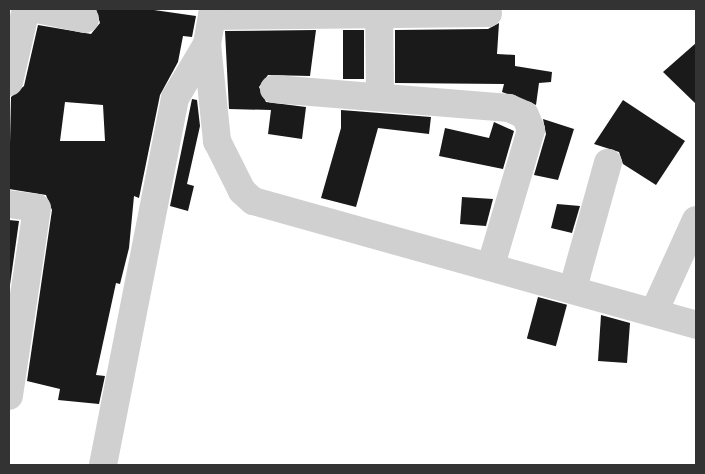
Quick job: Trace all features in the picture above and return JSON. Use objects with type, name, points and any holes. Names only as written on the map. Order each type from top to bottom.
[{"type":"street","points":[[9,82],[26,9]]},
{"type":"street","points":[[37,9],[85,19]]},
{"type":"street","points":[[379,10],[380,95]]},
{"type":"street","points":[[488,13],[379,10],[213,12],[207,44],[217,141],[242,191],[253,201],[491,265],[696,325]]},
{"type":"street","points":[[103,465],[175,98],[207,44]]},
{"type":"street","points":[[274,89],[380,95],[509,108],[525,115],[531,130],[491,265]]},
{"type":"street","points":[[573,288],[608,162]]},
{"type":"street","points":[[9,204],[37,208],[9,396]]},
{"type":"street","points":[[654,312],[696,220]]},
{"type":"building","points":[[96,9],[147,9],[196,16],[192,37],[183,36],[178,62],[160,95],[139,198],[134,196],[129,248],[120,284],[116,283],[96,375],[105,376],[99,404],[58,400],[60,389],[27,381],[52,210],[46,195],[9,189],[11,97],[24,86],[38,25],[91,34],[100,23]],"holes":[[[65,102],[103,105],[105,141],[60,141]]]},
{"type":"building","points":[[499,23],[497,54],[515,55],[515,66],[552,72],[551,82],[539,83],[536,105],[502,92],[504,84],[395,83],[395,30],[488,29]]},
{"type":"building","points":[[316,30],[310,76],[268,75],[259,87],[266,102],[306,107],[302,139],[268,134],[271,110],[229,109],[225,31]]},
{"type":"building","points":[[343,30],[364,30],[364,79],[343,79]]},
{"type":"building","points":[[696,43],[696,104],[663,72]]},
{"type":"building","points":[[192,99],[197,100],[200,126],[187,184],[194,186],[188,211],[170,206]]},
{"type":"building","points":[[623,100],[685,141],[656,185],[623,164],[619,152],[594,144]]},
{"type":"building","points":[[341,110],[431,117],[429,134],[378,128],[356,207],[321,198],[341,128]]},
{"type":"building","points":[[543,119],[574,129],[558,180],[534,175],[546,134]]},
{"type":"building","points":[[494,122],[514,131],[503,169],[439,156],[445,128],[489,138]]},
{"type":"building","points":[[462,197],[493,199],[486,226],[460,224]]},
{"type":"building","points":[[557,204],[580,206],[572,233],[551,228]]},
{"type":"building","points":[[9,220],[19,221],[9,292]]},
{"type":"building","points":[[538,297],[567,305],[556,346],[527,339]]},
{"type":"building","points":[[601,315],[630,323],[627,363],[598,361]]}]
